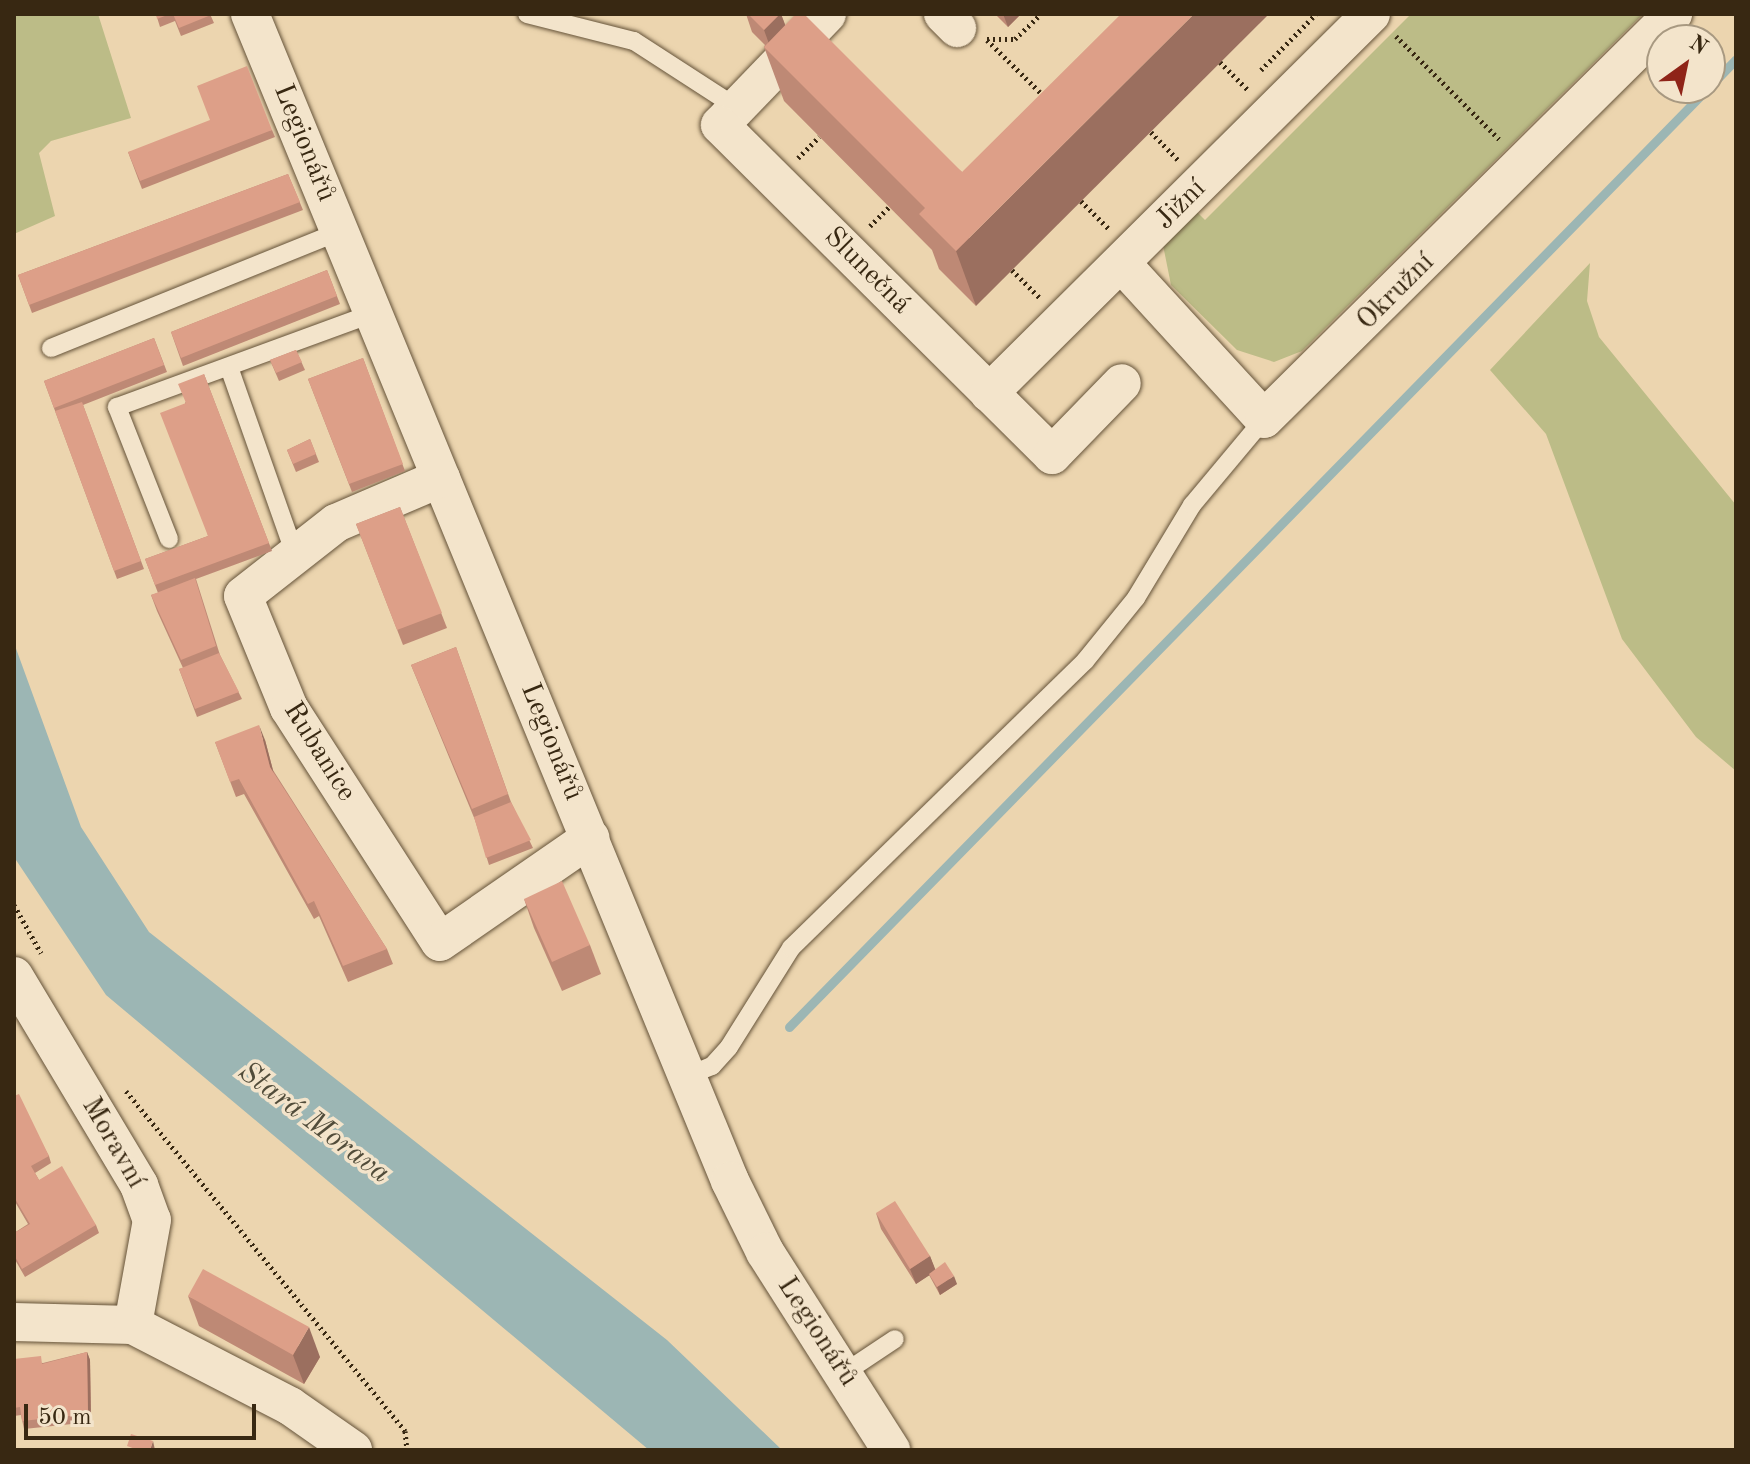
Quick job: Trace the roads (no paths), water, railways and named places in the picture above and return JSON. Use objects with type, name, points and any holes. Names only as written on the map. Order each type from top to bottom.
[{"type":"street","name":"Legionářů","points":[[250,14],[687,1076],[765,1252],[891,1450]]},
{"type":"street","points":[[736,107],[827,14]]},
{"type":"street","name":"Okružní","points":[[1264,419],[1673,14]]},
{"type":"street","name":"Jižní","points":[[989,393],[1380,22]]},
{"type":"street","name":"Slunečná","points":[[736,107],[720,125],[1052,455],[1122,383]]},
{"type":"street","points":[[1122,264],[1264,419]]},
{"type":"street","name":"Rubanice","points":[[441,478],[336,523],[243,596],[289,708],[440,942],[590,838]]},
{"type":"street","name":"Moravní","points":[[32,972],[139,1185],[152,1220],[133,1325]]},
{"type":"street","points":[[14,1322],[133,1325],[290,1406],[353,1450]]},
{"type":"lane","points":[[527,14],[634,41],[736,107]]},
{"type":"lane","points":[[51,348],[340,231]]},
{"type":"lane","points":[[169,539],[117,407],[213,369],[230,370],[374,313]]},
{"type":"lane","points":[[230,370],[295,555]]},
{"type":"lane","points":[[687,1076],[712,1066],[729,1047],[791,948],[1085,661],[1136,598],[1192,505],[1264,419]]},
{"type":"lane","points":[[844,1373],[895,1339]]},
{"type":"water","name":"Stará Morava","points":[[14,643],[81,827],[149,932],[667,1340],[782,1450],[649,1450],[106,995],[14,857]]},
{"type":"waterway","points":[[1726,69],[1736,59]]},
{"type":"waterway","points":[[789,1027],[1692,104]]}]
